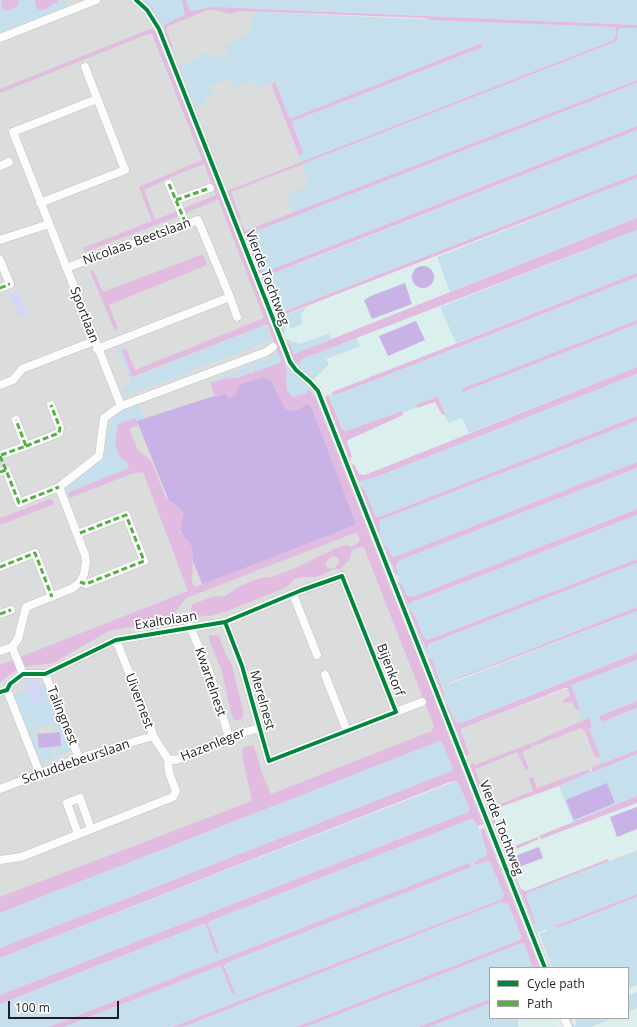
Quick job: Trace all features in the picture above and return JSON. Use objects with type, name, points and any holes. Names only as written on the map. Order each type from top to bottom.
[{"type":"street","points":[[0,38],[96,0]]},
{"type":"street","name":"Vierde Tochtweg","points":[[136,0],[147,10],[159,29],[290,362],[318,392],[436,696],[545,967]]},
{"type":"street","points":[[40,203],[125,170],[85,67]]},
{"type":"street","name":"Sportlaan","points":[[97,100],[13,132],[121,406]]},
{"type":"street","points":[[0,166],[9,162]]},
{"type":"street","points":[[169,184],[186,224]]},
{"type":"street","points":[[180,208],[210,188]]},
{"type":"street","name":"Nicolaas Beetslaan","points":[[66,268],[198,220],[238,317]]},
{"type":"street","points":[[0,240],[49,224]]},
{"type":"street","points":[[0,260],[10,284],[0,288]]},
{"type":"street","points":[[0,385],[13,380],[22,369],[96,345],[230,297]]},
{"type":"street","points":[[51,405],[60,428],[59,433],[0,456],[3,471],[19,503],[59,487],[99,456],[104,418],[121,406],[266,352],[273,347]]},
{"type":"street","points":[[16,420],[26,446]]},
{"type":"street","points":[[0,651],[12,647],[18,639],[26,606],[73,588],[80,582],[86,569],[85,555],[59,487]]},
{"type":"street","points":[[80,533],[126,515],[144,561],[86,584],[80,582]]},
{"type":"street","points":[[0,567],[34,553],[52,597]]},
{"type":"street","name":"Exaltolaan","points":[[22,672],[45,674],[116,640],[225,622],[342,576]]},
{"type":"street","name":"Bijenkorf","points":[[342,576],[396,712]]},
{"type":"street","points":[[293,594],[317,655]]},
{"type":"street","points":[[0,614],[11,610]]},
{"type":"street","name":"Merelnest","points":[[225,622],[242,666],[269,761]]},
{"type":"street","name":"Kwartelnest","points":[[190,627],[208,668],[229,737]]},
{"type":"street","name":"Uivernest","points":[[116,640],[153,736],[168,759]]},
{"type":"street","points":[[12,647],[22,672],[3,691],[40,774]]},
{"type":"street","name":"Talingnest","points":[[45,674],[79,758]]},
{"type":"street","points":[[325,675],[346,731]]},
{"type":"street","name":"Bijenkorf","points":[[269,761],[422,702]]},
{"type":"street","name":"Hazenleger","points":[[168,759],[176,760],[229,737],[259,728]]},
{"type":"street","name":"Schuddebeurslaan","points":[[0,788],[79,758],[153,736]]},
{"type":"street","points":[[0,860],[21,857],[173,797],[176,791],[169,773],[168,759]]},
{"type":"street","points":[[78,834],[67,803],[80,798],[91,829]]},
{"type":"shaded area","points":[[0,0],[197,0],[271,6],[277,77],[326,209],[266,314],[285,363],[314,407],[359,523],[364,548],[441,734],[0,908]]},
{"type":"shaded area","points":[[0,0],[65,0],[68,6],[0,35]]},
{"type":"shaded area","points":[[2,0],[18,0],[19,3],[17,6],[7,11],[2,8]]},
{"type":"shaded area","points":[[35,0],[58,0],[59,3],[53,4],[47,9],[40,10],[36,7]]},
{"type":"shaded area","points":[[142,0],[182,0],[185,14],[184,16],[164,26],[171,47],[175,50],[173,51],[169,48],[146,4]]},
{"type":"shaded area","points":[[182,0],[186,0],[189,10],[193,11],[213,7],[637,25],[637,28],[618,29],[617,40],[615,42],[231,192],[241,219],[239,220],[227,191],[614,40],[616,29],[614,27],[431,20],[424,18],[240,11],[230,14],[210,9],[168,26],[166,30],[173,47],[171,48],[164,30],[164,25],[185,14]]},
{"type":"shaded area","points":[[186,0],[637,0],[637,25],[213,7],[193,11],[189,10]]},
{"type":"shaded area","points":[[256,12],[614,27],[616,29],[616,35],[614,40],[302,162],[299,155],[303,152],[292,124],[293,121],[483,46],[482,44],[292,118],[289,118],[275,81],[256,88],[253,80],[234,88],[229,79],[210,86],[214,94],[206,97],[205,105],[195,108],[194,104],[191,104],[179,67],[210,51],[213,59],[228,53],[225,45],[251,34],[249,28]]},
{"type":"shaded area","points":[[637,28],[637,80],[293,213],[286,195],[310,185],[303,164],[615,42],[617,40],[618,29]]},
{"type":"shaded area","points":[[150,29],[153,29],[156,32],[277,341],[285,363],[287,373],[287,390],[292,397],[307,393],[307,391],[310,390],[315,397],[483,824],[478,826],[474,820],[471,819],[210,921],[208,924],[219,952],[217,954],[206,925],[203,924],[0,1004],[0,995],[468,812],[469,807],[458,782],[450,782],[0,958],[0,948],[452,771],[453,769],[442,742],[440,741],[0,913],[0,897],[252,801],[242,754],[243,748],[251,745],[254,746],[263,776],[271,794],[432,731],[434,726],[364,548],[360,547],[352,550],[349,560],[341,568],[342,571],[340,569],[334,569],[339,562],[339,559],[332,556],[327,560],[325,565],[329,569],[333,569],[323,575],[295,579],[285,588],[225,612],[209,616],[193,615],[191,612],[193,604],[212,597],[225,596],[240,586],[261,578],[272,577],[293,569],[341,546],[348,545],[351,547],[357,544],[360,540],[358,533],[186,598],[174,614],[164,621],[109,631],[53,663],[24,667],[15,671],[0,682],[0,665],[188,591],[143,472],[131,474],[70,498],[68,494],[69,492],[127,469],[129,464],[120,457],[115,445],[118,424],[135,418],[138,425],[129,429],[138,450],[151,461],[166,498],[184,512],[180,532],[192,547],[192,583],[195,587],[355,525],[356,523],[311,406],[307,404],[300,409],[293,411],[286,409],[272,382],[264,377],[241,384],[235,395],[229,399],[226,394],[215,397],[210,383],[228,378],[237,378],[280,363],[281,360],[267,324],[132,377],[122,349],[126,349],[135,370],[264,318],[218,199],[182,215],[85,252],[83,248],[152,221],[139,187],[202,160],[152,34],[148,34],[0,93],[0,89]],"holes":[[[204,164],[216,195],[155,220],[144,190]]]},
{"type":"shaded area","points":[[480,44],[483,46],[481,48],[293,121],[292,124],[303,152],[299,155],[271,84],[275,82],[289,118],[292,118]]},
{"type":"shaded area","points":[[637,80],[637,83],[246,235],[244,234],[241,226],[243,225],[245,231]]},
{"type":"shaded area","points":[[637,83],[637,126],[265,272],[261,270],[250,243],[255,262],[265,277],[637,130],[637,174],[280,313],[277,312],[268,288],[266,288],[283,331],[280,318],[306,307],[301,314],[302,322],[300,325],[291,329],[289,325],[286,326],[285,333],[282,333],[246,242],[248,240],[246,235]]},
{"type":"shaded area","points":[[637,126],[637,130],[266,276],[264,280],[261,278],[248,243],[250,243],[261,270],[265,272]]},
{"type":"shaded area","points":[[637,174],[637,178],[281,316],[280,318],[283,331],[266,288],[268,287],[277,312],[280,313]]},
{"type":"shaded area","points":[[637,178],[637,218],[450,292],[437,257]]},
{"type":"shaded area","points":[[637,218],[637,230],[302,359],[299,365],[293,359],[288,347],[287,344],[289,343],[294,354]]},
{"type":"shaded area","points":[[80,221],[87,237],[63,247],[56,231]]},
{"type":"shaded area","points":[[241,226],[244,234],[246,235],[244,236],[239,227]]},
{"type":"shaded area","points":[[637,230],[637,273],[456,343],[440,307]]},
{"type":"shaded area","points":[[203,254],[207,265],[109,305],[118,329],[115,331],[90,271],[93,270],[103,292]]},
{"type":"shaded area","points":[[437,257],[450,292],[440,307],[456,343],[332,392],[332,394],[326,395],[299,365],[287,344],[281,317]]},
{"type":"shaded area","points":[[423,266],[431,269],[434,277],[431,285],[423,288],[415,285],[412,277],[415,269]]},
{"type":"shaded area","points":[[637,273],[637,277],[346,391],[332,394],[332,392]]},
{"type":"shaded area","points":[[637,277],[637,320],[461,389],[463,392],[637,324],[637,367],[469,433],[462,418],[449,423],[444,415],[445,414],[438,397],[416,405],[417,407],[403,413],[402,411],[346,431],[342,429],[329,395],[346,391]]},
{"type":"shaded area","points":[[405,283],[412,304],[372,319],[364,300]]},
{"type":"shaded area","points":[[18,291],[28,314],[20,318],[10,294]]},
{"type":"shaded area","points":[[637,320],[637,324],[463,392],[461,389]]},
{"type":"shaded area","points":[[416,321],[425,340],[388,356],[379,336]]},
{"type":"shaded area","points":[[265,325],[272,340],[126,396],[122,389],[132,383],[117,347],[121,346],[136,377]]},
{"type":"shaded area","points":[[329,334],[331,339],[294,354],[289,343],[291,355],[302,359],[356,338],[360,346],[326,359],[329,364],[315,378],[312,379],[295,367],[286,341],[288,339],[298,344]]},
{"type":"shaded area","points":[[278,346],[281,346],[313,389],[410,629],[408,630],[315,397],[311,391],[297,397],[292,397],[289,395],[286,386],[287,381],[285,363]]},
{"type":"shaded area","points":[[276,347],[281,360],[280,363],[255,373],[252,363],[253,361],[261,358],[263,362],[268,361],[268,358],[276,355],[273,349]]},
{"type":"shaded area","points":[[245,363],[248,365],[251,374],[237,378],[228,378],[209,382],[244,369],[243,364]]},
{"type":"shaded area","points":[[637,367],[637,374],[376,477],[359,481],[355,477],[352,467],[354,464],[359,474],[365,475]]},
{"type":"shaded area","points":[[270,371],[286,409],[293,411],[300,409],[304,405],[308,404],[311,406],[356,523],[355,525],[203,586],[137,421],[214,396]]},
{"type":"shaded area","points":[[637,374],[637,416],[379,517],[375,514],[363,486],[381,533],[379,524],[380,520],[637,421],[637,462],[395,558],[392,556],[386,545],[384,545],[396,574],[398,574],[396,565],[400,560],[637,468],[637,509],[415,596],[410,597],[406,592],[411,603],[637,515],[637,559],[428,640],[424,638],[419,624],[411,612],[427,651],[428,644],[637,563],[637,607],[448,682],[449,684],[637,611],[637,653],[461,723],[456,722],[448,705],[467,755],[469,754],[466,756],[463,754],[445,700],[440,698],[427,660],[427,654],[424,653],[409,614],[410,612],[408,607],[406,606],[396,583],[399,581],[398,576],[394,576],[381,546],[381,538],[359,491],[361,486],[360,483],[357,483],[349,466],[352,464],[352,467],[361,480],[376,477]],"holes":[[[430,658],[432,659],[446,696],[445,698],[429,660]]]},
{"type":"shaded area","points":[[328,394],[342,429],[346,431],[402,411],[403,415],[348,440],[347,442],[352,457],[350,459],[325,398]]},
{"type":"shaded area","points":[[438,397],[445,414],[442,415],[435,402],[417,408],[416,405]]},
{"type":"shaded area","points":[[435,402],[448,423],[462,418],[469,433],[365,475],[359,474],[354,464],[352,465],[350,459],[352,457],[347,442],[348,440],[403,415],[403,413]]},
{"type":"shaded area","points":[[140,403],[143,419],[117,429],[115,445],[120,457],[129,464],[127,469],[69,492],[65,495],[68,486],[103,457],[108,429],[115,415],[124,408]]},
{"type":"shaded area","points":[[637,416],[637,421],[380,520],[379,524],[381,534],[379,533],[361,489],[363,486],[375,514],[379,517]]},
{"type":"shaded area","points":[[637,462],[637,468],[400,560],[396,565],[398,574],[396,574],[384,545],[386,545],[392,556],[395,557]]},
{"type":"shaded area","points":[[50,499],[53,500],[54,504],[0,525],[0,518]]},
{"type":"shaded area","points":[[637,509],[637,515],[413,601],[410,604],[407,603],[399,583],[401,583],[407,595],[411,597],[415,596]]},
{"type":"shaded area","points":[[128,559],[129,564],[98,577],[97,572]]},
{"type":"shaded area","points":[[637,559],[637,563],[428,644],[427,651],[410,612],[412,611],[424,638],[428,640]]},
{"type":"shaded area","points":[[637,607],[637,611],[448,683],[448,682]]},
{"type":"shaded area","points":[[209,635],[219,636],[225,653],[232,665],[243,710],[243,716],[241,719],[235,721],[231,713],[222,671],[209,640]]},
{"type":"shaded area","points":[[637,653],[637,660],[571,685],[580,709],[576,710],[572,702],[564,703],[563,701],[570,694],[568,688],[565,688],[460,729],[469,754],[466,756],[447,705],[456,722],[461,723]]},
{"type":"shaded area","points":[[429,659],[432,659],[446,698],[443,695]]},
{"type":"shaded area","points":[[637,660],[637,701],[599,716],[602,722],[637,708],[637,750],[600,765],[598,758],[599,756],[589,729],[589,719],[583,721],[571,685]]},
{"type":"shaded area","points":[[31,678],[36,679],[39,682],[45,700],[33,704],[24,680]]},
{"type":"shaded area","points":[[46,683],[60,720],[27,733],[12,696]]},
{"type":"shaded area","points":[[571,685],[600,765],[537,788],[534,791],[488,809],[457,731],[568,688]]},
{"type":"shaded area","points":[[434,698],[543,967],[540,967]]},
{"type":"shaded area","points":[[637,701],[637,708],[602,722],[599,716]]},
{"type":"shaded area","points":[[589,718],[592,726],[589,729],[600,756],[598,758],[595,757],[585,731],[581,728],[534,746],[532,743]]},
{"type":"shaded area","points":[[61,722],[72,751],[57,757],[53,748],[62,747],[60,731],[54,730],[52,725]]},
{"type":"shaded area","points":[[35,732],[38,749],[51,748],[55,758],[39,764],[27,735]]},
{"type":"shaded area","points":[[60,732],[61,746],[39,748],[37,734]]},
{"type":"shaded area","points":[[440,741],[442,742],[453,771],[0,948],[0,913]]},
{"type":"shaded area","points":[[531,743],[533,747],[522,752],[529,769],[526,770],[517,752],[475,769],[481,786],[478,786],[470,765],[473,763],[475,765]]},
{"type":"shaded area","points":[[637,750],[637,754],[593,772],[591,768]]},
{"type":"shaded area","points":[[637,754],[637,796],[573,822],[559,786],[592,770],[593,771]]},
{"type":"shaded area","points":[[589,769],[590,772],[559,786],[492,810],[497,827],[494,825],[488,809],[533,791],[529,778],[533,777],[537,788]]},
{"type":"shaded area","points":[[456,781],[458,782],[469,807],[468,812],[0,995],[0,958]]},
{"type":"shaded area","points":[[607,783],[615,803],[574,820],[566,800]]},
{"type":"shaded area","points":[[559,786],[573,822],[507,849],[505,848],[492,810]]},
{"type":"shaded area","points":[[637,796],[637,803],[541,839],[539,836]]},
{"type":"shaded area","points":[[637,803],[637,847],[526,891],[521,889],[508,852]]},
{"type":"shaded area","points":[[637,807],[637,829],[617,837],[610,817]]},
{"type":"shaded area","points":[[471,819],[474,820],[478,826],[487,853],[486,856],[474,862],[475,865],[488,861],[490,862],[504,895],[502,899],[172,1027],[64,1027],[219,966],[222,968],[232,994],[234,993],[224,965],[226,963],[470,867],[469,864],[48,1027],[0,1027],[0,1004],[203,924],[206,925],[217,954],[219,952],[208,924],[210,921]]},
{"type":"shaded area","points":[[484,828],[540,967],[533,967],[524,943],[521,943],[306,1027],[296,1027],[520,940],[521,936],[508,903],[501,902],[183,1027],[172,1027],[502,899],[504,895],[490,862],[488,861],[475,865],[474,862],[486,856],[487,853],[480,830]]},
{"type":"shaded area","points":[[500,834],[507,849],[538,837],[539,839],[505,854],[498,835]]},
{"type":"shaded area","points":[[539,847],[543,858],[519,867],[515,856]]},
{"type":"shaded area","points":[[637,850],[637,894],[558,925],[556,924],[557,927],[637,897],[637,985],[629,989],[629,967],[552,967],[539,934],[547,931],[547,929],[537,933],[551,967],[547,967],[534,933],[534,927],[532,926],[513,878],[515,877],[534,925],[536,924],[526,896],[527,893]]},
{"type":"shaded area","points":[[608,859],[609,861],[527,893],[526,896],[536,924],[534,925],[515,877],[521,889],[526,891]]},
{"type":"shaded area","points":[[469,863],[471,867],[226,963],[224,966],[235,993],[232,994],[222,968],[219,966],[64,1027],[48,1027]]},
{"type":"shaded area","points":[[637,894],[637,897],[557,928],[556,927],[556,924],[558,925]]},
{"type":"shaded area","points":[[501,902],[508,903],[521,936],[520,940],[296,1027],[183,1027]]},
{"type":"shaded area","points":[[521,943],[524,943],[533,967],[489,967],[489,999],[418,1027],[306,1027]]},
{"type":"shaded area","points":[[637,992],[637,1008],[629,1012],[629,995]]},
{"type":"shaded area","points":[[489,999],[489,1003],[429,1027],[418,1027]]},
{"type":"shaded area","points":[[489,1003],[489,1019],[518,1019],[518,1027],[429,1027]]},
{"type":"shaded area","points":[[637,1008],[637,1027],[591,1027],[611,1019],[629,1019],[629,1012]]},
{"type":"shaded area","points":[[553,1019],[557,1027],[516,1027],[518,1020]]},
{"type":"shaded area","points":[[568,1019],[571,1019],[574,1026],[576,1025],[575,1019],[611,1019],[591,1027],[571,1027]]},
{"type":"marked path","points":[[169,184],[186,224]]},
{"type":"marked path","points":[[176,200],[210,188]]},
{"type":"marked path","points":[[0,288],[10,284]]},
{"type":"marked path","points":[[26,446],[59,433],[60,428],[51,405]]},
{"type":"marked path","points":[[1,455],[26,446],[16,420]]},
{"type":"marked path","points":[[0,456],[6,470]]},
{"type":"marked path","points":[[0,472],[6,470],[19,503],[59,487]]},
{"type":"marked path","points":[[80,533],[126,515],[144,561],[86,584],[80,582]]},
{"type":"marked path","points":[[0,567],[35,553],[52,597]]},
{"type":"marked path","points":[[0,614],[11,610]]},
{"type":"cycle path","points":[[136,0],[147,10],[159,29],[290,362],[296,370],[318,391],[545,967]]},
{"type":"cycle path","points":[[0,692],[7,690],[10,684],[23,674],[45,674],[116,640],[225,622],[302,590],[342,576],[396,712],[269,761],[242,666],[225,622]]}]
